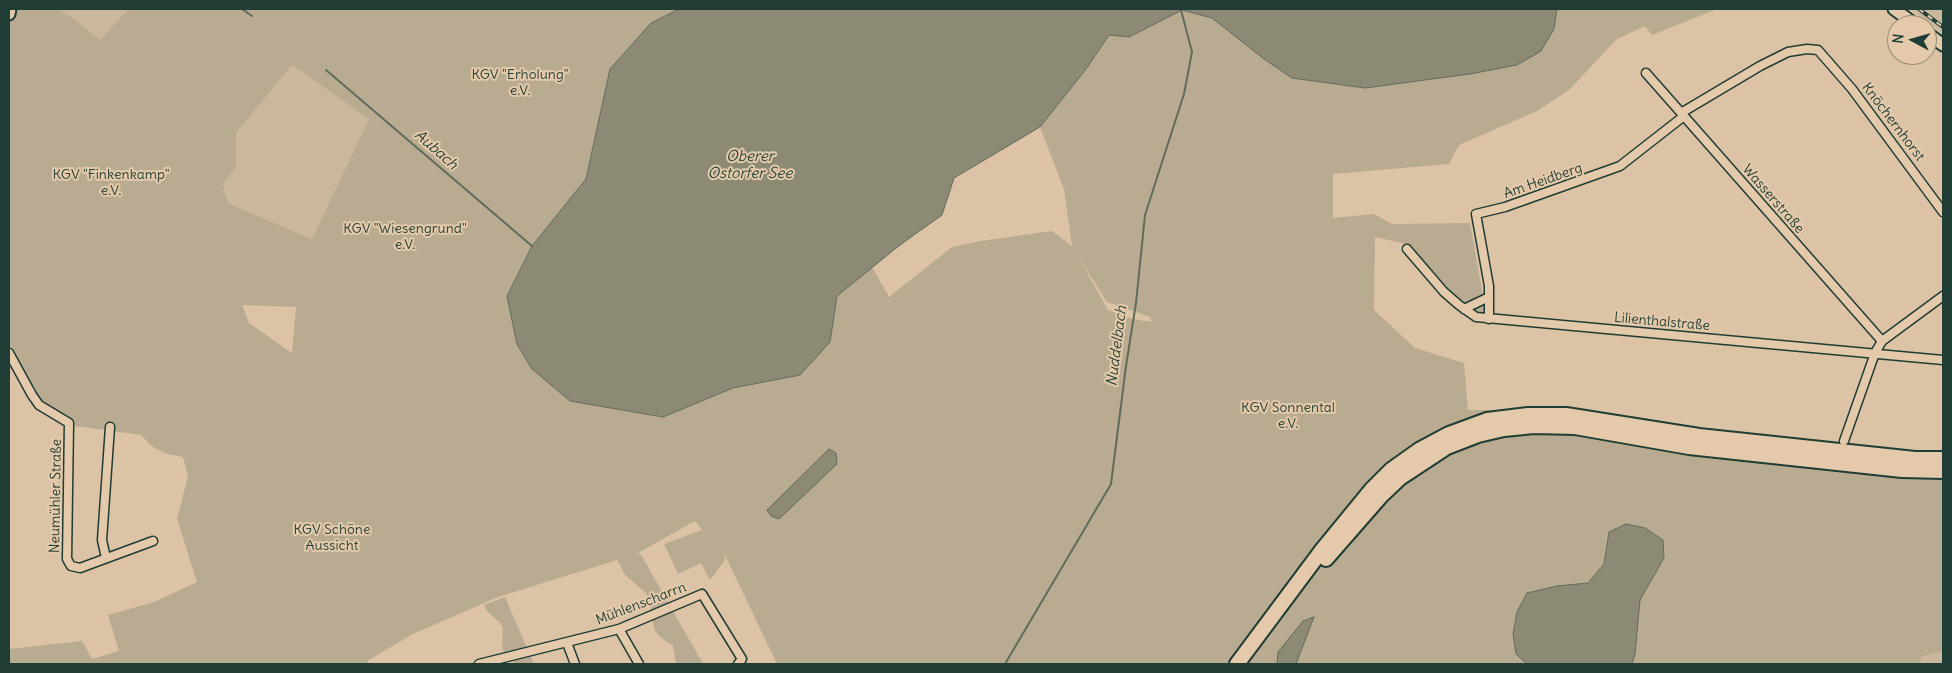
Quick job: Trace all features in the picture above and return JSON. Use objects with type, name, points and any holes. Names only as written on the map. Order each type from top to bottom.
[{"type":"highway","points":[[1237,664],[1322,550],[1372,489],[1391,470],[1419,450],[1449,434],[1487,420],[1528,415],[1566,415],[1699,436],[1915,459],[1943,459]]},
{"type":"highway","points":[[1248,664],[1328,557],[1381,496],[1400,478],[1422,462],[1447,447],[1478,435],[1504,428],[1534,426],[1575,427],[1689,447],[1902,470],[1943,471]]},
{"type":"street","points":[[9,14],[10,9]]},
{"type":"street","name":"Am Heidberg","points":[[1489,319],[1489,286],[1476,214],[1504,208],[1620,166],[1682,115],[1760,66],[1788,52],[1808,49],[1818,50]]},
{"type":"street","name":"Knöchernhorst","points":[[1818,50],[1852,89],[1943,212]]},
{"type":"street","name":"Wasserstraße","points":[[1646,73],[1882,341]]},
{"type":"street","name":"Lilienthalstraße","points":[[1407,249],[1444,292],[1464,309],[1476,316],[1489,319],[1943,360]]},
{"type":"street","points":[[1844,441],[1875,353],[1882,341],[1943,296]]},
{"type":"street","points":[[1464,309],[1489,297]]},
{"type":"street","name":"Neumühler Straße","points":[[9,353],[39,405],[69,423],[67,559],[71,566],[80,568],[153,541]]},
{"type":"street","points":[[106,558],[102,540],[110,427]]},
{"type":"street","name":"Mühlenscharrn","points":[[479,664],[619,629],[702,594],[742,659],[738,664]]},
{"type":"street","points":[[619,629],[639,664]]},
{"type":"street","points":[[567,643],[575,664]]},
{"type":"shaded area","points":[[58,9],[128,9],[100,40]]},
{"type":"shaded area","points":[[1911,9],[1943,10],[1943,34],[1937,29],[1937,15],[1919,15]]},
{"type":"shaded area","points":[[292,65],[369,119],[312,239],[228,203],[223,183],[236,167],[236,133]]},
{"type":"shaded area","points":[[1943,651],[1943,664],[1920,664],[1921,657]]},
{"type":"green space","points":[[9,9],[58,9],[100,40],[128,9],[679,9],[651,23],[610,69],[586,179],[532,246],[532,369],[570,401],[663,417],[733,388],[800,375],[830,342],[837,296],[872,267],[889,297],[952,247],[1052,231],[1072,246],[1064,189],[1040,127],[1086,69],[1109,35],[1129,37],[1181,10],[1212,18],[1264,59],[1292,78],[1365,88],[1470,74],[1517,65],[1554,29],[1557,9],[1717,9],[1652,35],[1645,26],[1617,39],[1569,90],[1537,111],[1459,145],[1449,164],[1333,174],[1333,218],[1374,214],[1392,224],[1470,223],[1486,313],[1473,311],[1441,283],[1402,243],[1375,237],[1374,310],[1415,348],[1464,363],[1468,410],[1498,410],[1502,415],[1670,428],[1943,456],[1943,651],[1921,657],[1920,664],[1632,664],[1635,654],[1640,600],[1664,558],[1663,540],[1609,532],[1604,564],[1588,583],[1557,586],[1516,654],[1527,664],[777,664],[724,553],[725,560],[710,580],[701,563],[678,574],[664,544],[702,530],[695,521],[636,554],[640,553],[703,664],[676,664],[673,646],[659,636],[654,629],[650,601],[646,593],[625,575],[617,560],[498,597],[413,634],[367,661],[368,664],[9,664],[9,649],[82,641],[92,659],[119,651],[108,615],[154,602],[197,582],[177,519],[188,476],[183,457],[167,454],[153,447],[141,435],[60,424],[36,407],[9,357]],"holes":[[[292,65],[369,119],[312,239],[228,203],[223,184],[236,167],[236,133]],[[1079,258],[1107,302],[1150,317],[1152,322],[1132,319],[1108,310]],[[242,305],[296,307],[292,353],[249,323]]]},
{"type":"green space","points":[[505,597],[534,664],[516,664],[504,653],[502,644],[503,628],[487,611],[484,605]]},
{"type":"water","name":"Oberer Ostorfer See","points":[[679,9],[1557,9],[1554,29],[1541,51],[1517,65],[1470,74],[1365,88],[1292,78],[1264,59],[1212,18],[1182,10],[1129,37],[1109,35],[1086,69],[1040,127],[954,178],[942,215],[900,245],[837,296],[830,342],[800,375],[733,388],[663,417],[570,401],[532,369],[517,344],[507,296],[532,246],[586,179],[610,69],[651,23]]},
{"type":"water","points":[[829,449],[836,453],[837,464],[779,519],[771,516],[767,510]]},
{"type":"water","points":[[1626,524],[1645,528],[1663,540],[1664,558],[1640,600],[1635,654],[1632,664],[1527,664],[1516,654],[1513,634],[1517,612],[1527,593],[1557,586],[1588,583],[1604,564],[1609,532]]},
{"type":"water","points":[[1314,617],[1296,664],[1277,664],[1278,652],[1303,621]]},
{"type":"waterway","name":"Aubach","points":[[242,9],[252,16]]},
{"type":"waterway","name":"Nuddelbach","points":[[1005,664],[1111,484],[1136,303],[1145,215],[1184,94],[1192,52],[1181,10]]},
{"type":"waterway","name":"Aubach","points":[[326,70],[532,246]]},
{"type":"railway","points":[[1919,9],[1943,27]]},
{"type":"park label","name":"KGV \"Erholung\" e.V.","points":[[520,84]]},
{"type":"park label","name":"KGV \"Finkenkamp\" e.V.","points":[[111,184]]},
{"type":"park label","name":"KGV \"Wiesengrund\" e.V.","points":[[405,237]]},
{"type":"park label","name":"KGV Sonnental e.V.","points":[[1288,416]]},
{"type":"park label","name":"KGV Schöne Aussicht","points":[[332,538]]}]
